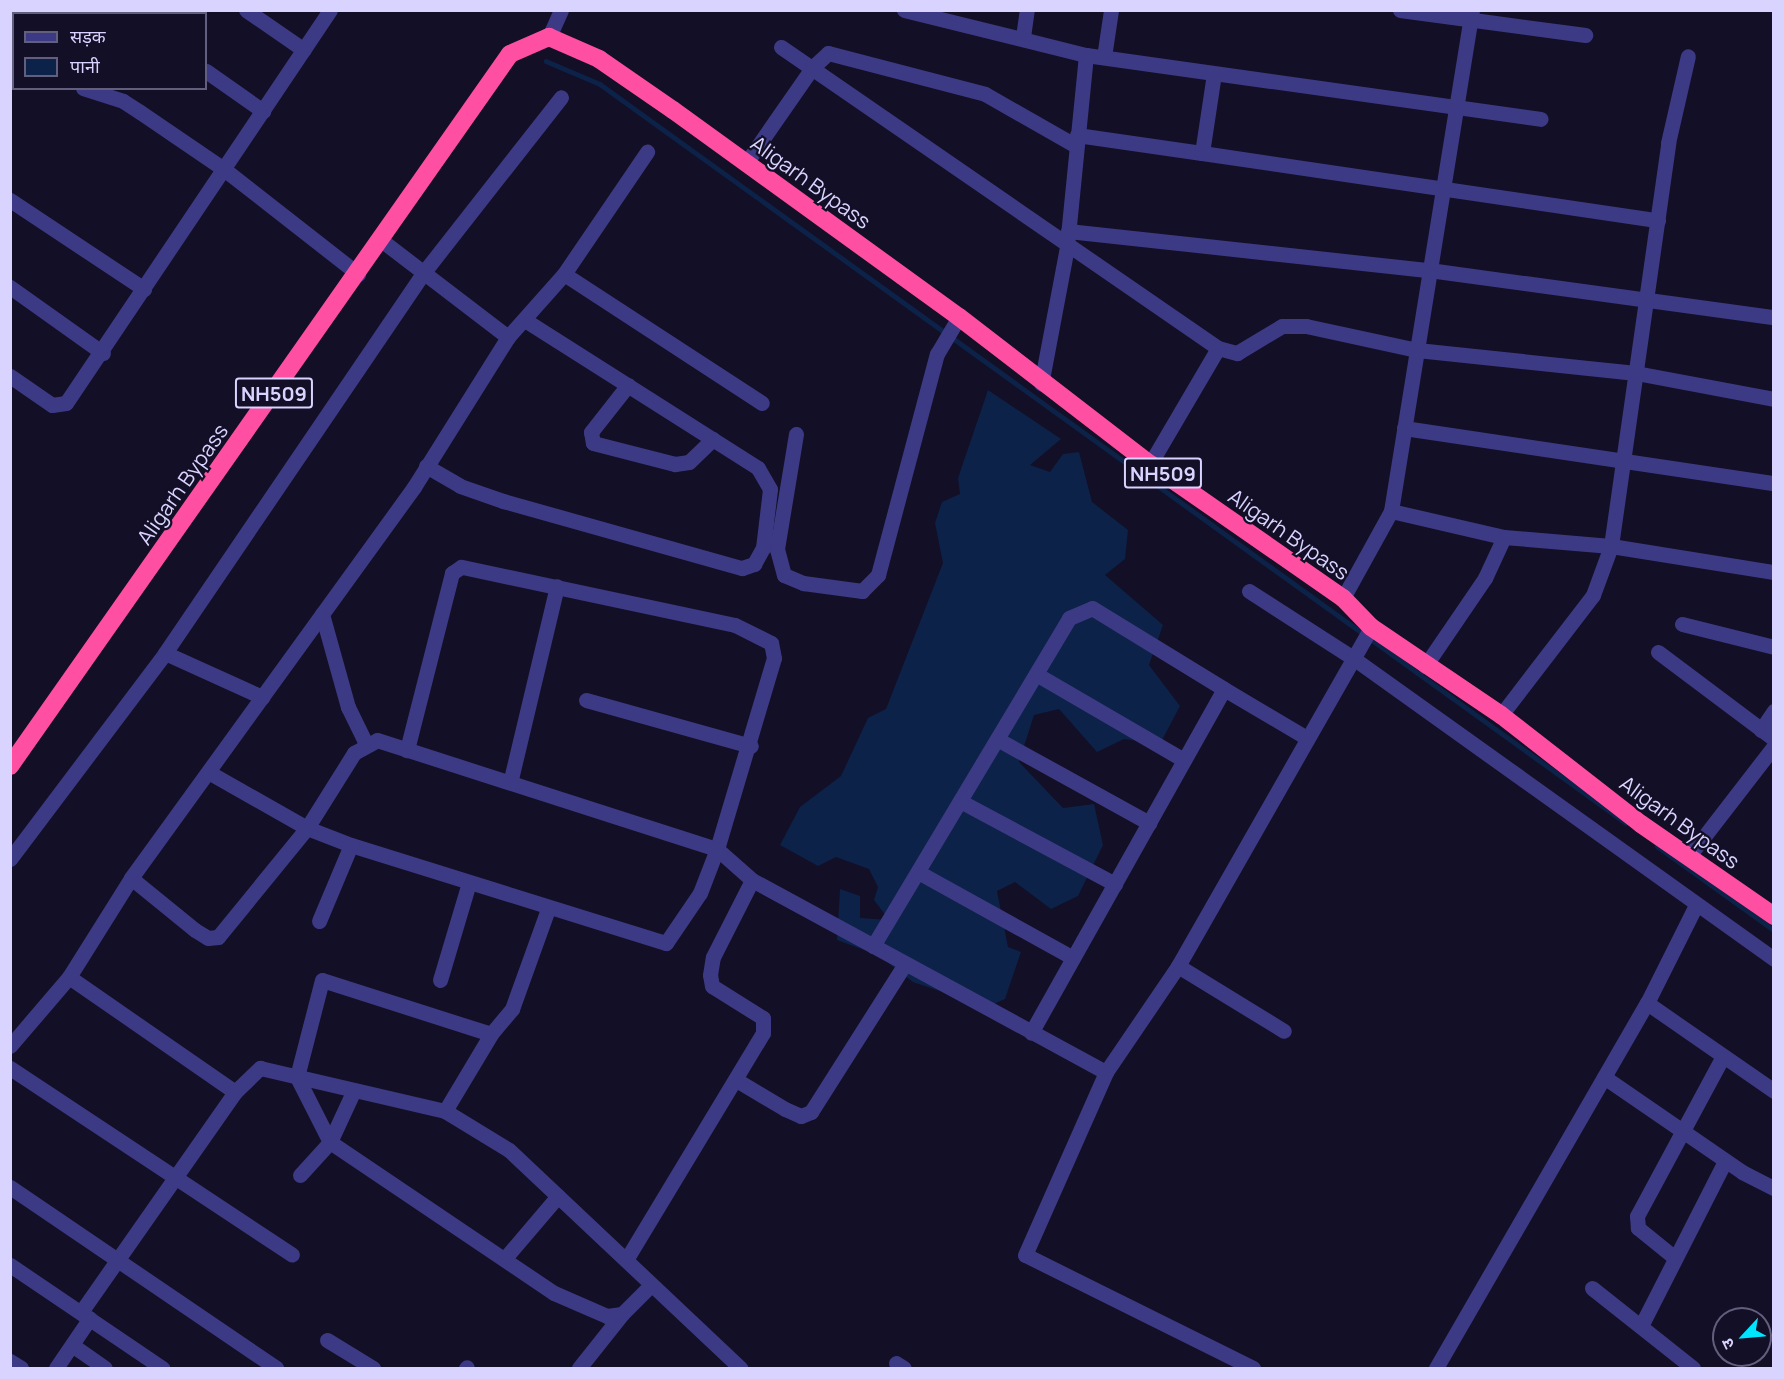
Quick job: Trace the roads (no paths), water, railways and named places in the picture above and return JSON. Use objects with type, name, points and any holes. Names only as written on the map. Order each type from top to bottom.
[{"type":"highway","name":"Aligarh Bypass","points":[[10,766],[358,274],[388,244],[510,54],[549,37],[599,59],[746,163],[1150,464],[1343,598],[1369,629],[1501,716],[1773,916]]},
{"type":"street","points":[[246,10],[304,50]]},
{"type":"street","points":[[10,376],[52,405],[62,405],[103,353],[330,10]]},
{"type":"street","points":[[549,37],[561,10]]},
{"type":"street","points":[[904,10],[1023,37],[1086,55],[1454,109],[1541,119]]},
{"type":"street","points":[[1023,37],[1027,10]]},
{"type":"street","points":[[1104,57],[1111,10]]},
{"type":"street","points":[[1400,10],[1471,16],[1585,35]]},
{"type":"street","points":[[1343,598],[1391,511],[1454,109],[1471,16]]},
{"type":"street","points":[[781,47],[1067,247],[1218,348],[1237,353],[1282,326],[1306,326],[1417,350],[1636,373],[1773,399]]},
{"type":"street","points":[[746,163],[812,68],[828,53],[985,94],[1077,140],[1202,153],[1658,220]]},
{"type":"street","points":[[1041,384],[1067,247],[1086,55]]},
{"type":"street","points":[[1501,716],[1593,595],[1611,546],[1621,459],[1648,298],[1668,142],[1688,56]]},
{"type":"street","points":[[207,72],[263,111]]},
{"type":"street","points":[[1202,153],[1214,74]]},
{"type":"street","points":[[89,90],[123,101],[225,170],[358,274]]},
{"type":"street","points":[[10,859],[165,653],[424,272],[561,97]]},
{"type":"street","points":[[10,1046],[69,977],[131,878],[210,773],[426,466],[508,337],[564,274],[647,152]]},
{"type":"street","points":[[10,200],[144,289]]},
{"type":"street","points":[[1068,231],[1429,270],[1648,298],[1773,317]]},
{"type":"street","points":[[388,244],[508,337]]},
{"type":"street","points":[[564,274],[762,403]]},
{"type":"street","points":[[10,286],[103,353]]},
{"type":"street","points":[[426,466],[460,486],[503,501],[742,568],[753,564],[764,548],[770,489],[758,468],[525,320]]},
{"type":"street","points":[[796,434],[777,549],[784,575],[803,584],[862,591],[878,575],[942,342],[956,321]]},
{"type":"street","points":[[1150,464],[1218,348]]},
{"type":"street","points":[[628,385],[591,432],[593,443],[675,464],[689,462],[713,439]]},
{"type":"street","points":[[1404,428],[1773,483]]},
{"type":"street","points":[[1391,511],[1504,537],[1611,546],[1773,572]]},
{"type":"street","points":[[1425,666],[1485,578],[1504,537]]},
{"type":"street","points":[[210,773],[307,828],[351,845],[548,909],[666,943],[700,893],[717,849],[751,746],[774,658],[771,643],[735,625],[470,566],[452,573],[407,750]]},
{"type":"street","points":[[511,779],[557,586]]},
{"type":"street","points":[[1249,591],[1356,653],[1696,905],[1773,959]]},
{"type":"street","points":[[873,946],[1069,618],[1092,608],[1307,738]]},
{"type":"street","points":[[322,614],[348,707],[365,742]]},
{"type":"street","points":[[1682,624],[1773,647]]},
{"type":"street","points":[[1253,1368],[1025,1255],[1106,1072],[1178,966],[1369,629]]},
{"type":"street","points":[[1658,652],[1767,735],[1773,711]]},
{"type":"street","points":[[165,653],[262,697]]},
{"type":"street","points":[[1036,674],[1184,760]]},
{"type":"street","points":[[1031,1033],[1224,689]]},
{"type":"street","points":[[586,699],[751,746]]},
{"type":"street","points":[[997,739],[1149,824]]},
{"type":"street","points":[[131,878],[195,930],[208,938],[218,937],[307,828],[365,742],[377,740],[511,779],[717,849],[752,879],[1106,1072]]},
{"type":"street","points":[[1689,856],[1773,746]]},
{"type":"street","points":[[960,801],[1115,884]]},
{"type":"street","points":[[319,921],[351,845]]},
{"type":"street","points":[[918,872],[1073,958]]},
{"type":"street","points":[[626,1260],[738,1081],[763,1034],[763,1018],[712,986],[710,975],[713,957],[752,879]]},
{"type":"street","points":[[440,980],[469,883]]},
{"type":"street","points":[[1436,1368],[1647,1003],[1696,905]]},
{"type":"street","points":[[445,1111],[490,1034],[512,1009],[548,909]]},
{"type":"street","points":[[738,1081],[801,1116],[811,1112],[905,964]]},
{"type":"street","points":[[1178,966],[1284,1031]]},
{"type":"street","points":[[69,977],[235,1092]]},
{"type":"street","points":[[490,1034],[322,980],[297,1077],[330,1142],[506,1257],[554,1293],[587,1310],[622,1314]]},
{"type":"street","points":[[1647,1003],[1722,1058],[1773,1091]]},
{"type":"street","points":[[1675,1258],[1638,1228],[1637,1216],[1681,1129],[1722,1058]]},
{"type":"street","points":[[10,1068],[292,1255]]},
{"type":"street","points":[[56,1368],[72,1345],[85,1315],[118,1259],[235,1092],[260,1068],[445,1111],[509,1150],[740,1368]]},
{"type":"street","points":[[1604,1077],[1725,1161],[1773,1188]]},
{"type":"street","points":[[300,1175],[330,1142],[354,1090]]},
{"type":"street","points":[[1641,1326],[1725,1161]]},
{"type":"street","points":[[10,1187],[276,1368]]},
{"type":"street","points":[[506,1257],[558,1196]]},
{"type":"street","points":[[10,1265],[162,1368]]},
{"type":"street","points":[[579,1368],[622,1314],[651,1285]]},
{"type":"street","points":[[1592,1288],[1641,1326],[1675,1362],[1693,1368]]},
{"type":"street","points":[[327,1340],[373,1368]]},
{"type":"street","points":[[72,1345],[105,1368]]},
{"type":"street","points":[[10,1361],[21,1368]]},
{"type":"water","points":[[988,390],[1061,439],[1030,465],[1050,472],[1063,454],[1079,452],[1092,502],[1128,530],[1125,559],[1105,575],[1163,625],[1149,665],[1180,706],[1160,744],[1124,739],[1097,752],[1059,709],[1034,715],[1019,762],[1063,808],[1094,804],[1103,845],[1078,896],[1051,909],[1015,882],[997,891],[1008,947],[1021,952],[1005,999],[987,1007],[913,982],[878,955],[837,940],[840,889],[860,896],[860,918],[889,920],[874,900],[878,887],[869,869],[836,857],[818,866],[780,845],[800,807],[841,776],[868,718],[886,709],[943,563],[935,523],[942,502],[960,494],[958,478]]},
{"type":"waterway","points":[[546,61],[600,84],[1626,823]]},
{"type":"waterway","points":[[1657,846],[1774,930]]}]
